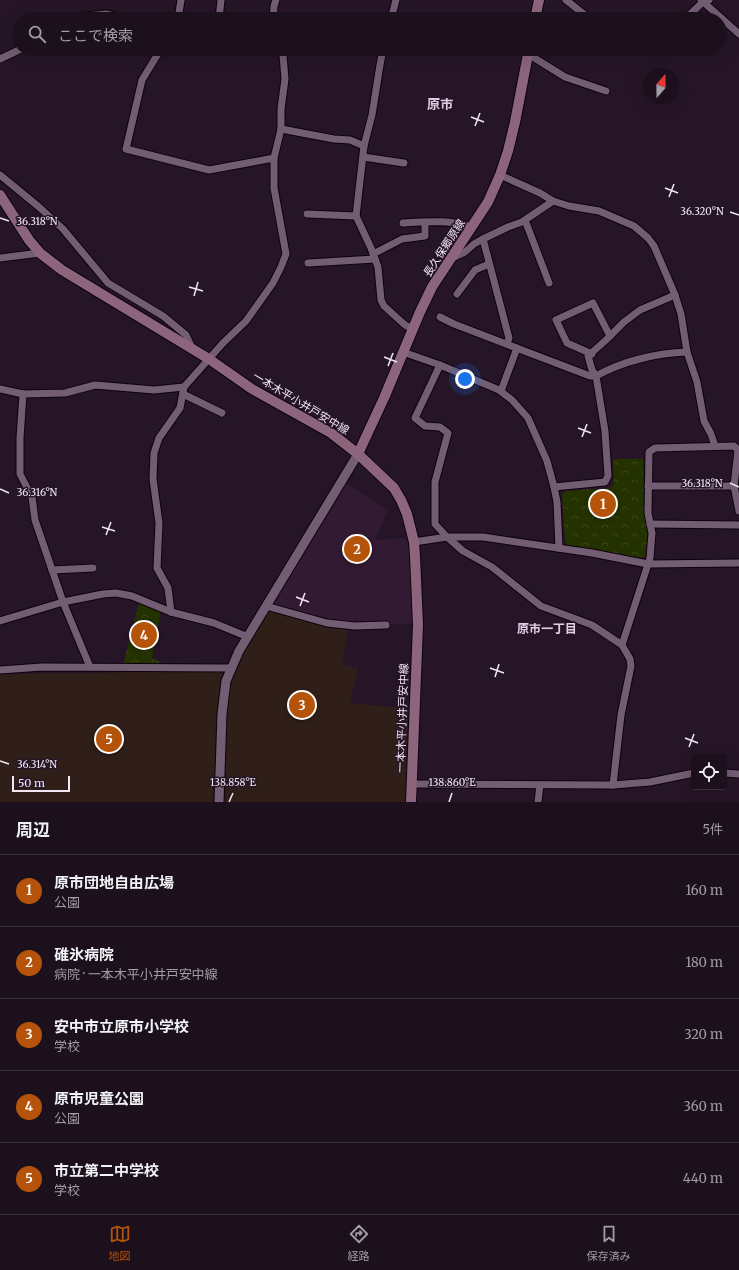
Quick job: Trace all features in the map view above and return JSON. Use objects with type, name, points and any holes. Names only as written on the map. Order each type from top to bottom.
[{"type":"main road","points":[[536,12],[539,0]]},
{"type":"main road","name":"長久保郷原線","points":[[358,454],[432,287],[488,202],[500,175],[515,122],[527,56]]},
{"type":"main road","name":"一本木平小井戸安中線","points":[[0,195],[29,240],[40,253],[62,270],[192,348],[252,389],[331,433],[358,454],[394,488],[402,500],[414,542],[418,625],[411,802]]},
{"type":"street","points":[[179,12],[181,0]]},
{"type":"street","points":[[219,12],[220,0]]},
{"type":"street","points":[[274,12],[276,0]]},
{"type":"street","points":[[393,12],[396,0]]},
{"type":"street","points":[[566,0],[581,12]]},
{"type":"street","points":[[692,12],[704,1],[716,12]]},
{"type":"street","points":[[727,23],[739,34]]},
{"type":"street","points":[[0,59],[12,53]]},
{"type":"street","points":[[157,56],[142,80],[126,149],[209,170],[274,158]]},
{"type":"street","points":[[171,612],[168,588],[157,568],[159,523],[152,479],[154,453],[159,438],[180,408],[183,391],[222,342],[246,321],[273,284],[286,254],[274,188],[274,158],[281,129],[281,109],[285,79],[283,56]]},
{"type":"street","points":[[382,56],[373,111],[364,146],[356,216],[378,267],[381,300],[384,306],[405,325],[413,329]]},
{"type":"street","points":[[534,56],[565,77],[606,91]]},
{"type":"street","points":[[281,129],[334,139],[350,140],[364,146]]},
{"type":"street","points":[[363,156],[404,163]]},
{"type":"street","points":[[0,175],[63,229],[108,283],[163,316],[186,335],[192,348]]},
{"type":"street","points":[[500,175],[540,193],[553,201],[569,206],[599,211],[634,226],[642,232],[654,246],[675,295],[681,314],[688,352],[697,382],[704,421],[715,446]]},
{"type":"street","points":[[452,258],[465,252],[474,244],[483,239],[525,220],[553,201]]},
{"type":"street","points":[[307,214],[356,216]]},
{"type":"street","points":[[525,220],[549,283]]},
{"type":"street","points":[[308,263],[374,256],[402,239],[425,236],[425,222]]},
{"type":"street","points":[[403,223],[425,222],[466,224],[471,228]]},
{"type":"street","points":[[483,239],[510,338],[507,344]]},
{"type":"street","points":[[0,258],[40,253]]},
{"type":"street","points":[[457,294],[475,270],[489,264]]},
{"type":"street","points":[[554,487],[605,482],[608,476],[605,431],[596,376],[592,370],[588,356],[592,354],[624,322],[640,310],[675,295]]},
{"type":"street","points":[[592,354],[567,344],[556,320],[593,303],[610,336]]},
{"type":"street","points":[[440,317],[454,324],[590,376],[596,376],[644,358],[671,353],[688,352]]},
{"type":"street","points":[[501,391],[517,348]]},
{"type":"street","points":[[403,352],[440,365],[501,391],[512,400],[528,418],[547,461],[554,487],[558,515],[559,548]]},
{"type":"street","points":[[440,365],[415,418],[426,426],[440,427],[448,433],[435,482],[435,524],[463,551],[492,567],[541,606],[592,625],[622,646],[630,659],[632,666],[621,715],[613,785]]},
{"type":"street","points":[[0,390],[23,394],[65,393],[95,385],[183,391],[222,412]]},
{"type":"street","points":[[23,394],[20,438],[20,474],[32,497],[35,520],[63,602],[90,668]]},
{"type":"street","points":[[622,646],[650,558],[652,533],[648,513],[649,452],[655,448],[734,446],[738,450],[734,486],[739,511]]},
{"type":"street","points":[[219,802],[222,714],[226,681],[231,668],[266,606],[358,454]]},
{"type":"street","points":[[648,486],[734,486]]},
{"type":"street","points":[[650,524],[739,525]]},
{"type":"street","points":[[414,542],[447,537],[483,537],[559,548],[648,564],[739,563]]},
{"type":"street","points":[[52,570],[93,568]]},
{"type":"street","points":[[0,621],[63,602],[116,593],[132,596],[171,612],[214,623],[248,637]]},
{"type":"street","points":[[266,606],[327,623],[355,626],[386,625]]},
{"type":"street","points":[[0,670],[42,667],[231,668]]},
{"type":"street","points":[[727,773],[739,774]]},
{"type":"street","points":[[412,784],[613,785],[650,782],[691,774]]},
{"type":"street","points":[[538,802],[540,785]]},
{"type":"shaded area","points":[[346,483],[388,510],[376,536],[376,540],[409,538],[414,624],[356,624],[327,621],[272,605]]},
{"type":"shaded area","points":[[269,610],[348,628],[342,664],[358,668],[350,703],[405,708],[411,713],[407,802],[226,802],[226,715],[229,682],[243,653]]},
{"type":"shaded area","points":[[221,671],[223,676],[213,802],[0,802],[0,675]]},
{"type":"green space","points":[[613,459],[643,459],[644,513],[648,533],[645,556],[642,558],[568,545],[565,541],[562,494],[565,491],[610,488],[614,484]]},
{"type":"green space","points":[[139,602],[161,611],[152,658],[166,665],[123,665]]},
{"type":"place","name":"原市団地自由広場","points":[[603,504]]},
{"type":"place","name":"碓氷病院","points":[[357,549]]},
{"type":"place","name":"原市児童公園","points":[[144,635]]},
{"type":"place","name":"安中市立原市小学校","points":[[302,705]]},
{"type":"place","name":"市立第二中学校","points":[[109,739]]},
{"type":"district","name":"原市","points":[[440,104]]},
{"type":"district","name":"原市一丁目","points":[[547,629]]}]
